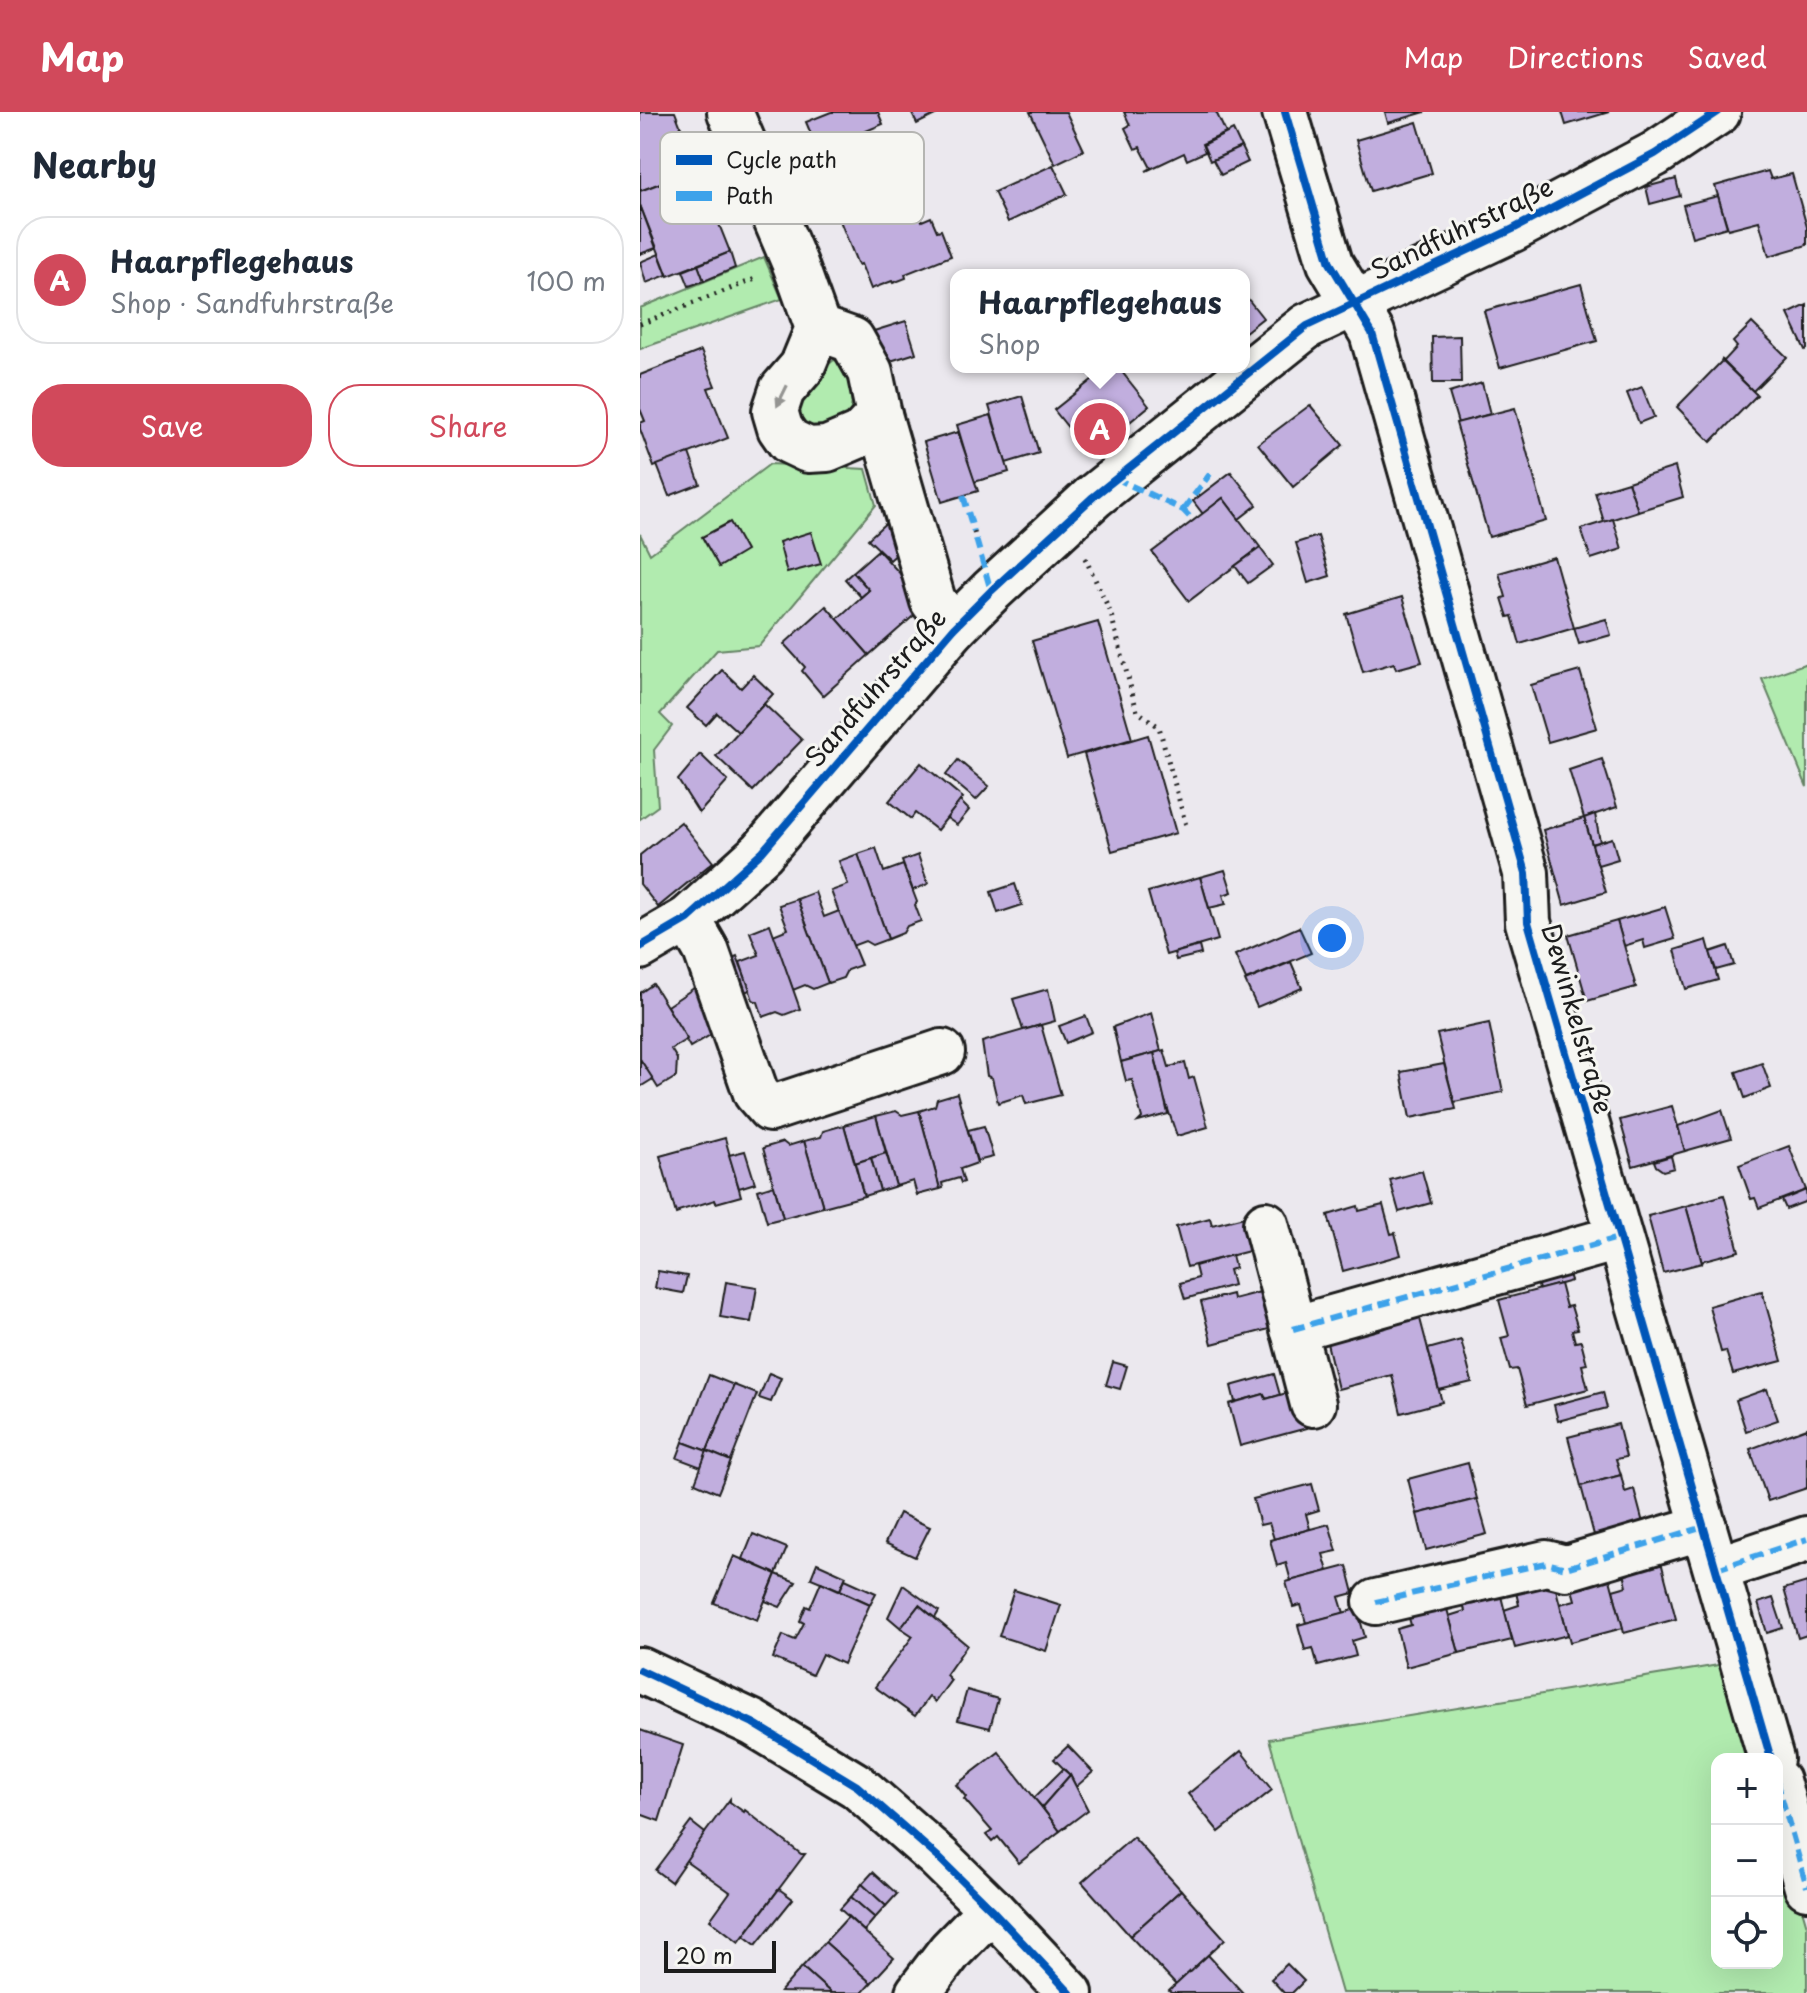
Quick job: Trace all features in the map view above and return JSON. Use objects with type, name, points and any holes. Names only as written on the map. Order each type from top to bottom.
[{"type":"street","points":[[730,112],[739,132]]},
{"type":"street","name":"Dewinkelstraße","points":[[1285,112],[1330,263],[1372,333],[1526,873],[1528,922],[1769,1753]]},
{"type":"street","name":"Sandfuhrstraße","points":[[1250,372],[1307,326],[1539,215],[1655,154],[1718,112]]},
{"type":"street","points":[[778,224],[818,328],[802,367],[782,390],[775,411],[780,428],[789,441],[808,450],[827,449],[860,435],[879,415]]},
{"type":"street","points":[[818,328],[852,340],[870,372],[879,415],[933,601],[954,628]]},
{"type":"street","name":"Sandfuhrstraße","points":[[640,947],[688,919],[762,852],[954,628],[1067,520],[1249,373]]},
{"type":"street","points":[[688,919],[706,950],[756,1093],[770,1109],[942,1052]]},
{"type":"street","points":[[1266,1224],[1313,1404]]},
{"type":"street","points":[[1293,1329],[1618,1238]]},
{"type":"street","points":[[1376,1602],[1546,1563],[1566,1568],[1704,1527]]},
{"type":"street","points":[[1717,1569],[1807,1539]]},
{"type":"street","points":[[640,1670],[753,1723],[857,1786],[938,1857],[1070,1993]]},
{"type":"street","points":[[1783,1802],[1807,1887]]},
{"type":"street","points":[[918,1993],[950,1951],[991,1909]]},
{"type":"path","points":[[640,324],[795,264]]},
{"type":"path","points":[[1067,520],[1110,611],[1137,711],[1159,727],[1187,829]]},
{"type":"green space","points":[[764,257],[782,299],[640,349],[640,308]]},
{"type":"green space","points":[[834,360],[842,362],[852,398],[850,412],[847,418],[814,433],[802,432],[793,408],[813,377]]},
{"type":"green space","points":[[770,464],[866,469],[876,505],[759,646],[717,650],[660,714],[672,726],[654,750],[658,806],[640,819],[640,534],[650,554]]},
{"type":"green space","points":[[1807,663],[1807,787],[1762,679]]},
{"type":"green space","points":[[1731,1663],[1756,1753],[1711,1753],[1711,1969],[1783,1969],[1783,1844],[1807,1926],[1807,1993],[1342,1993],[1269,1739]]},
{"type":"building","points":[[640,112],[675,112],[683,132],[660,132],[660,183],[640,191]]},
{"type":"building","points":[[831,112],[878,112],[883,124],[864,132],[810,132],[806,122]]},
{"type":"building","points":[[911,112],[941,112],[917,124]]},
{"type":"building","points":[[1030,112],[1066,112],[1084,150],[1055,164]]},
{"type":"building","points":[[1124,112],[1216,112],[1226,133],[1202,144],[1205,152],[1187,160],[1184,153],[1146,171],[1151,168],[1140,147],[1135,149],[1125,128],[1130,125]]},
{"type":"building","points":[[1385,112],[1425,112],[1388,123]]},
{"type":"building","points":[[1562,112],[1609,112],[1566,125]]},
{"type":"building","points":[[1417,122],[1432,173],[1371,191],[1356,140]]},
{"type":"building","points":[[1233,130],[1241,147],[1210,161],[1203,145]]},
{"type":"building","points":[[1241,147],[1248,162],[1221,175],[1213,160]]},
{"type":"building","points":[[1053,165],[1067,194],[1008,222],[994,192]]},
{"type":"building","points":[[1768,171],[1771,179],[1792,174],[1807,227],[1807,245],[1769,256],[1759,221],[1728,229],[1715,186]]},
{"type":"building","points":[[1676,179],[1680,196],[1650,204],[1646,187]]},
{"type":"building","points":[[660,183],[660,224],[719,224],[730,252],[668,276],[640,205],[640,191]]},
{"type":"building","points":[[1718,196],[1727,227],[1692,237],[1683,205]]},
{"type":"building","points":[[640,205],[656,248],[640,254]]},
{"type":"building","points":[[931,217],[937,231],[941,230],[951,256],[905,274],[906,278],[871,289],[861,264],[858,265],[841,224],[924,224],[924,220]]},
{"type":"building","points":[[730,252],[735,268],[704,281],[698,265]]},
{"type":"building","points":[[659,254],[667,275],[646,283],[640,262]]},
{"type":"building","points":[[698,265],[704,281],[689,286],[683,271]]},
{"type":"building","points":[[1581,284],[1597,341],[1500,368],[1484,311]]},
{"type":"building","points":[[1250,302],[1263,318],[1250,328]]},
{"type":"building","points":[[1807,305],[1807,349],[1805,350],[1788,314]]},
{"type":"building","points":[[906,321],[916,353],[884,363],[874,331]]},
{"type":"building","points":[[1752,323],[1787,357],[1753,391],[1721,359],[1724,361],[1737,347],[1733,342]]},
{"type":"building","points":[[1460,336],[1461,383],[1433,383],[1432,337]]},
{"type":"building","points":[[701,351],[715,386],[708,388],[728,438],[654,467],[640,429],[640,423],[645,421],[640,409],[640,375]]},
{"type":"building","points":[[1722,361],[1757,395],[1711,442],[1677,407]]},
{"type":"building","points":[[1100,373],[1123,373],[1149,406],[1090,455],[1054,410]]},
{"type":"building","points":[[1482,383],[1490,414],[1458,423],[1449,393]]},
{"type":"building","points":[[1642,387],[1654,417],[1639,423],[1627,393]]},
{"type":"building","points":[[1022,396],[1039,453],[1006,463],[989,406]]},
{"type":"building","points":[[1310,405],[1343,445],[1293,487],[1258,444]]},
{"type":"building","points":[[1515,408],[1546,521],[1489,537],[1456,423]]},
{"type":"building","points":[[991,415],[1009,472],[974,482],[957,425]]},
{"type":"building","points":[[958,432],[978,491],[942,502],[924,442]]},
{"type":"building","points":[[689,453],[700,484],[669,496],[657,465]]},
{"type":"building","points":[[1675,467],[1683,497],[1638,511],[1628,482]]},
{"type":"building","points":[[1231,472],[1257,505],[1239,519],[1223,498],[1203,514],[1193,501]]},
{"type":"building","points":[[1628,482],[1638,511],[1604,522],[1595,492]]},
{"type":"building","points":[[1223,498],[1260,547],[1189,601],[1152,552]]},
{"type":"building","points":[[890,519],[909,543],[890,560],[868,539]]},
{"type":"building","points":[[1613,519],[1622,549],[1591,559],[1581,529]]},
{"type":"building","points":[[730,522],[746,551],[719,567],[702,537]]},
{"type":"building","points":[[811,532],[821,564],[787,573],[779,542]]},
{"type":"building","points":[[1318,536],[1330,576],[1308,583],[1296,543]]},
{"type":"building","points":[[1260,548],[1273,565],[1248,583],[1235,566]]},
{"type":"building","points":[[878,550],[921,596],[919,611],[869,655],[837,619],[869,590],[853,572]]},
{"type":"building","points":[[1554,557],[1574,628],[1520,644],[1512,616],[1508,617],[1502,598],[1506,597],[1499,573]]},
{"type":"building","points":[[853,572],[869,590],[861,597],[845,579]]},
{"type":"building","points":[[1402,597],[1422,662],[1396,669],[1394,663],[1363,672],[1346,614]]},
{"type":"building","points":[[826,606],[869,655],[823,696],[802,671],[805,667],[784,644]]},
{"type":"building","points":[[1606,619],[1611,635],[1579,644],[1574,628]]},
{"type":"building","points":[[1098,622],[1132,739],[1067,758],[1032,641]]},
{"type":"building","points":[[722,670],[741,688],[753,675],[773,694],[738,732],[717,713],[706,725],[687,708]]},
{"type":"building","points":[[1580,671],[1597,728],[1548,742],[1531,685]]},
{"type":"building","points":[[764,704],[802,740],[753,791],[716,756]]},
{"type":"building","points":[[1148,735],[1176,833],[1112,851],[1084,754]]},
{"type":"building","points":[[700,754],[728,781],[699,813],[678,780]]},
{"type":"building","points":[[1602,759],[1617,807],[1584,818],[1569,770]]},
{"type":"building","points":[[958,760],[989,786],[976,800],[946,775]]},
{"type":"building","points":[[921,763],[963,798],[937,830],[915,813],[911,819],[889,801]]},
{"type":"building","points":[[960,801],[969,810],[957,825],[947,818]]},
{"type":"building","points":[[1595,814],[1600,842],[1592,844],[1584,818]]},
{"type":"building","points":[[1584,818],[1606,892],[1564,905],[1543,830]]},
{"type":"building","points":[[681,822],[713,862],[658,907],[640,884],[640,855]]},
{"type":"building","points":[[1612,838],[1618,859],[1598,865],[1592,844]]},
{"type":"building","points":[[876,848],[884,872],[903,865],[921,921],[888,939],[858,854]]},
{"type":"building","points":[[858,854],[888,939],[872,945],[865,941],[852,946],[831,891],[848,885],[839,861]]},
{"type":"building","points":[[918,855],[928,884],[913,890],[902,861]]},
{"type":"building","points":[[1225,870],[1232,892],[1223,895],[1226,904],[1209,908],[1200,877]]},
{"type":"building","points":[[1200,877],[1218,940],[1166,955],[1148,892]]},
{"type":"building","points":[[1015,884],[1022,905],[998,913],[991,892]]},
{"type":"building","points":[[815,892],[824,917],[839,911],[861,965],[847,970],[843,978],[828,983],[797,899]]},
{"type":"building","points":[[797,899],[828,983],[813,989],[805,985],[793,990],[773,935],[788,929],[779,905]]},
{"type":"building","points":[[1665,907],[1675,939],[1645,948],[1643,940],[1624,946],[1617,921]]},
{"type":"building","points":[[1617,921],[1636,987],[1587,1001],[1568,935]]},
{"type":"building","points":[[770,924],[800,1009],[784,1015],[777,1012],[763,1017],[758,1002],[753,1000],[740,962],[759,955],[750,932]]},
{"type":"building","points":[[1299,927],[1311,953],[1246,980],[1235,955]]},
{"type":"building","points":[[1707,940],[1718,980],[1686,989],[1675,950]]},
{"type":"building","points":[[1199,946],[1201,954],[1176,960],[1174,953]]},
{"type":"building","points":[[1728,946],[1734,965],[1716,970],[1710,952]]},
{"type":"building","points":[[737,956],[750,990],[734,996],[722,962]]},
{"type":"building","points":[[1291,962],[1302,988],[1257,1007],[1245,981]]},
{"type":"building","points":[[703,982],[717,1031],[690,1047],[667,1006]]},
{"type":"building","points":[[653,984],[687,1039],[671,1049],[677,1059],[676,1077],[658,1088],[640,1059],[640,993]]},
{"type":"building","points":[[1048,989],[1055,1021],[1023,1030],[1013,999]]},
{"type":"building","points":[[1151,1013],[1161,1051],[1121,1062],[1113,1027]]},
{"type":"building","points":[[1086,1016],[1092,1032],[1066,1043],[1059,1026]]},
{"type":"building","points":[[1489,1023],[1503,1092],[1454,1102],[1437,1034]]},
{"type":"building","points":[[1041,1025],[1061,1095],[1026,1104],[1023,1095],[998,1103],[992,1078],[987,1076],[982,1042]]},
{"type":"building","points":[[1164,1050],[1169,1067],[1185,1063],[1189,1079],[1194,1077],[1208,1127],[1177,1136],[1160,1086],[1154,1053]]},
{"type":"building","points":[[1154,1053],[1168,1114],[1138,1122],[1142,1118],[1132,1080],[1126,1081],[1121,1062]]},
{"type":"building","points":[[640,1059],[653,1079],[640,1087]]},
{"type":"building","points":[[1762,1063],[1771,1088],[1745,1098],[1736,1072]]},
{"type":"building","points":[[1444,1064],[1456,1109],[1410,1118],[1401,1072]]},
{"type":"building","points":[[957,1093],[977,1163],[960,1169],[964,1182],[961,1183],[959,1178],[942,1183],[943,1188],[940,1189],[919,1111],[935,1106],[937,1099]]},
{"type":"building","points":[[1672,1106],[1685,1151],[1633,1166],[1620,1120]]},
{"type":"building","points":[[1722,1110],[1731,1138],[1685,1151],[1678,1126]]},
{"type":"building","points":[[896,1111],[902,1115],[919,1111],[940,1189],[917,1195],[913,1181],[896,1186],[876,1116]]},
{"type":"building","points":[[876,1116],[886,1153],[855,1163],[844,1125]]},
{"type":"building","points":[[844,1125],[864,1196],[823,1207],[804,1141],[821,1137],[823,1131]]},
{"type":"building","points":[[984,1126],[993,1157],[977,1161],[968,1130]]},
{"type":"building","points":[[725,1138],[741,1196],[716,1203],[715,1200],[676,1214],[660,1156]]},
{"type":"building","points":[[804,1141],[823,1207],[783,1218],[763,1148],[783,1142],[788,1146]]},
{"type":"building","points":[[1789,1146],[1806,1190],[1759,1208],[1755,1198],[1751,1199],[1739,1165]]},
{"type":"building","points":[[745,1151],[755,1183],[739,1188],[729,1155]]},
{"type":"building","points":[[886,1153],[896,1186],[880,1191],[871,1158]]},
{"type":"building","points":[[1671,1156],[1674,1168],[1663,1171],[1656,1166],[1654,1161]]},
{"type":"building","points":[[871,1158],[880,1191],[864,1196],[855,1163]]},
{"type":"building","points":[[1422,1171],[1431,1203],[1399,1212],[1390,1180]]},
{"type":"building","points":[[774,1185],[783,1218],[767,1222],[758,1190]]},
{"type":"building","points":[[1806,1190],[1807,1201],[1786,1209],[1782,1200]]},
{"type":"building","points":[[1724,1195],[1739,1251],[1702,1263],[1686,1206]]},
{"type":"building","points":[[1383,1205],[1401,1255],[1343,1271],[1328,1215],[1358,1206],[1359,1211]]},
{"type":"building","points":[[1686,1206],[1702,1263],[1663,1273],[1648,1216]]},
{"type":"building","points":[[1244,1217],[1253,1250],[1187,1267],[1176,1227],[1210,1218],[1212,1225]]},
{"type":"building","points":[[1232,1255],[1235,1268],[1229,1270],[1233,1285],[1185,1299],[1180,1283],[1198,1278],[1195,1266]]},
{"type":"building","points":[[1567,1265],[1571,1281],[1539,1290],[1535,1273]]},
{"type":"building","points":[[658,1271],[687,1276],[683,1293],[655,1288]]},
{"type":"building","points":[[726,1282],[757,1287],[751,1322],[720,1317]]},
{"type":"building","points":[[1560,1284],[1566,1307],[1571,1306],[1578,1329],[1572,1330],[1575,1342],[1581,1341],[1587,1364],[1582,1365],[1588,1389],[1527,1405],[1517,1369],[1510,1370],[1501,1338],[1509,1336],[1499,1300]]},
{"type":"building","points":[[1264,1291],[1273,1328],[1212,1344],[1201,1302],[1232,1294],[1233,1299]]},
{"type":"building","points":[[1762,1291],[1782,1361],[1733,1374],[1726,1351],[1721,1352],[1709,1306]]},
{"type":"building","points":[[1419,1315],[1442,1402],[1401,1413],[1392,1375],[1338,1389],[1327,1343],[1388,1327],[1388,1324]]},
{"type":"building","points":[[1461,1340],[1472,1382],[1439,1390],[1428,1349]]},
{"type":"building","points":[[1113,1362],[1127,1366],[1120,1389],[1106,1385]]},
{"type":"building","points":[[769,1373],[781,1378],[771,1402],[759,1398]]},
{"type":"building","points":[[1274,1374],[1280,1395],[1266,1399],[1264,1394],[1235,1402],[1231,1386]]},
{"type":"building","points":[[709,1375],[734,1385],[707,1451],[683,1442]]},
{"type":"building","points":[[734,1385],[757,1394],[731,1461],[707,1451]]},
{"type":"building","points":[[1767,1389],[1778,1420],[1746,1431],[1736,1400]]},
{"type":"building","points":[[1297,1390],[1307,1428],[1240,1446],[1229,1404],[1264,1394],[1266,1399]]},
{"type":"building","points":[[1603,1392],[1607,1408],[1558,1421],[1554,1405]]},
{"type":"building","points":[[1618,1424],[1626,1457],[1616,1459],[1621,1475],[1581,1486],[1568,1437]]},
{"type":"building","points":[[1807,1428],[1807,1488],[1768,1501],[1750,1449]]},
{"type":"building","points":[[683,1442],[707,1451],[701,1467],[677,1458]]},
{"type":"building","points":[[707,1451],[731,1461],[718,1493],[695,1483]]},
{"type":"building","points":[[1468,1463],[1477,1499],[1417,1514],[1408,1479]]},
{"type":"building","points":[[1621,1475],[1625,1492],[1634,1489],[1643,1523],[1594,1535],[1581,1486]]},
{"type":"building","points":[[1312,1484],[1319,1510],[1306,1514],[1310,1529],[1274,1539],[1269,1523],[1260,1525],[1253,1499]]},
{"type":"building","points":[[1477,1499],[1487,1534],[1426,1550],[1417,1514]]},
{"type":"building","points":[[899,1513],[930,1527],[915,1557],[885,1543]]},
{"type":"building","points":[[1329,1524],[1337,1551],[1323,1554],[1328,1571],[1291,1581],[1286,1563],[1277,1566],[1270,1540]]},
{"type":"building","points":[[753,1534],[787,1548],[776,1574],[743,1559]]},
{"type":"building","points":[[734,1556],[776,1574],[757,1620],[714,1603]]},
{"type":"building","points":[[1660,1558],[1676,1619],[1624,1633],[1613,1590],[1627,1586],[1623,1568]]},
{"type":"building","points":[[817,1563],[846,1576],[840,1590],[811,1578]]},
{"type":"building","points":[[1347,1566],[1354,1593],[1339,1597],[1344,1613],[1306,1623],[1301,1605],[1293,1607],[1286,1582]]},
{"type":"building","points":[[1608,1572],[1623,1628],[1570,1642],[1560,1604],[1575,1600],[1570,1582]]},
{"type":"building","points":[[776,1574],[796,1582],[780,1607],[765,1601]]},
{"type":"building","points":[[1553,1578],[1568,1635],[1515,1648],[1504,1610],[1519,1605],[1515,1588]]},
{"type":"building","points":[[845,1579],[876,1593],[870,1604],[840,1590]]},
{"type":"building","points":[[821,1582],[870,1604],[843,1664],[822,1654],[812,1675],[773,1658],[783,1635],[795,1640],[804,1623],[800,1621],[806,1606],[810,1608]]},
{"type":"building","points":[[1807,1582],[1807,1635],[1798,1638],[1784,1589]]},
{"type":"building","points":[[1498,1584],[1512,1640],[1459,1653],[1449,1616],[1465,1611],[1461,1594]]},
{"type":"building","points":[[903,1585],[939,1611],[935,1618],[919,1605],[901,1628],[888,1617]]},
{"type":"building","points":[[1014,1590],[1061,1605],[1046,1651],[999,1636]]},
{"type":"building","points":[[1444,1598],[1459,1653],[1406,1667],[1397,1629],[1411,1625],[1406,1608]]},
{"type":"building","points":[[1773,1598],[1783,1628],[1767,1633],[1758,1603]]},
{"type":"building","points":[[919,1605],[967,1645],[946,1675],[951,1680],[935,1702],[929,1697],[915,1716],[875,1687],[913,1636],[901,1628]]},
{"type":"building","points":[[1357,1609],[1365,1637],[1352,1641],[1356,1656],[1318,1666],[1313,1648],[1305,1650],[1298,1625]]},
{"type":"building","points":[[967,1690],[998,1699],[990,1728],[958,1720]]},
{"type":"building","points":[[640,1730],[683,1745],[659,1821],[640,1814]]},
{"type":"building","points":[[1068,1746],[1093,1772],[1076,1787],[1070,1775],[1054,1759]]},
{"type":"building","points":[[1241,1751],[1272,1790],[1219,1832],[1188,1794]]},
{"type":"building","points":[[999,1752],[1060,1831],[1019,1863],[998,1837],[992,1842],[986,1835],[992,1831],[956,1785]]},
{"type":"building","points":[[1063,1769],[1070,1775],[1042,1807],[1034,1798]]},
{"type":"building","points":[[1070,1775],[1088,1810],[1060,1831],[1042,1807]]},
{"type":"building","points":[[730,1799],[730,1802],[805,1854],[739,1942],[710,1920],[730,1892],[685,1860]]},
{"type":"building","points":[[691,1822],[705,1833],[671,1882],[655,1870]]},
{"type":"building","points":[[1133,1837],[1181,1890],[1130,1936],[1082,1882]]},
{"type":"building","points":[[873,1872],[897,1894],[886,1906],[862,1884]]},
{"type":"building","points":[[862,1884],[886,1906],[875,1918],[851,1897]]},
{"type":"building","points":[[779,1889],[793,1899],[756,1945],[744,1936]]},
{"type":"building","points":[[1181,1890],[1225,1939],[1176,1985],[1130,1936]]},
{"type":"building","points":[[851,1897],[875,1918],[864,1931],[840,1909]]},
{"type":"building","points":[[848,1917],[894,1958],[871,1983],[825,1942]]},
{"type":"building","points":[[825,1942],[871,1983],[862,1993],[831,1993],[802,1967]]},
{"type":"building","points":[[1208,1955],[1243,1993],[1169,1991]]},
{"type":"building","points":[[1287,1964],[1304,1981],[1292,1993],[1284,1993],[1271,1979]]},
{"type":"building","points":[[802,1967],[831,1993],[780,1992]]},
{"type":"marked path","points":[[1183,510],[1210,474]]},
{"type":"marked path","points":[[1115,478],[1183,510],[1192,519]]},
{"type":"marked path","points":[[963,495],[974,532]]},
{"type":"marked path","points":[[976,539],[991,591]]},
{"type":"marked path","points":[[1293,1329],[1618,1238]]},
{"type":"marked path","points":[[1376,1602],[1546,1563],[1566,1568],[1704,1527]]},
{"type":"marked path","points":[[1717,1569],[1807,1539]]},
{"type":"marked path","points":[[1783,1802],[1807,1887]]},
{"type":"cycle path","points":[[1285,112],[1330,263],[1372,333],[1526,873],[1528,922],[1769,1753]]},
{"type":"cycle path","points":[[1250,372],[1307,326],[1513,229],[1655,154],[1718,112]]},
{"type":"cycle path","points":[[640,947],[688,919],[762,852],[954,628],[991,591],[1093,497],[1248,373]]},
{"type":"cycle path","points":[[640,1670],[753,1723],[857,1786],[938,1857],[1070,1993]]},
{"type":"place","name":"Haarpflegehaus","points":[[1100,429]]}]
